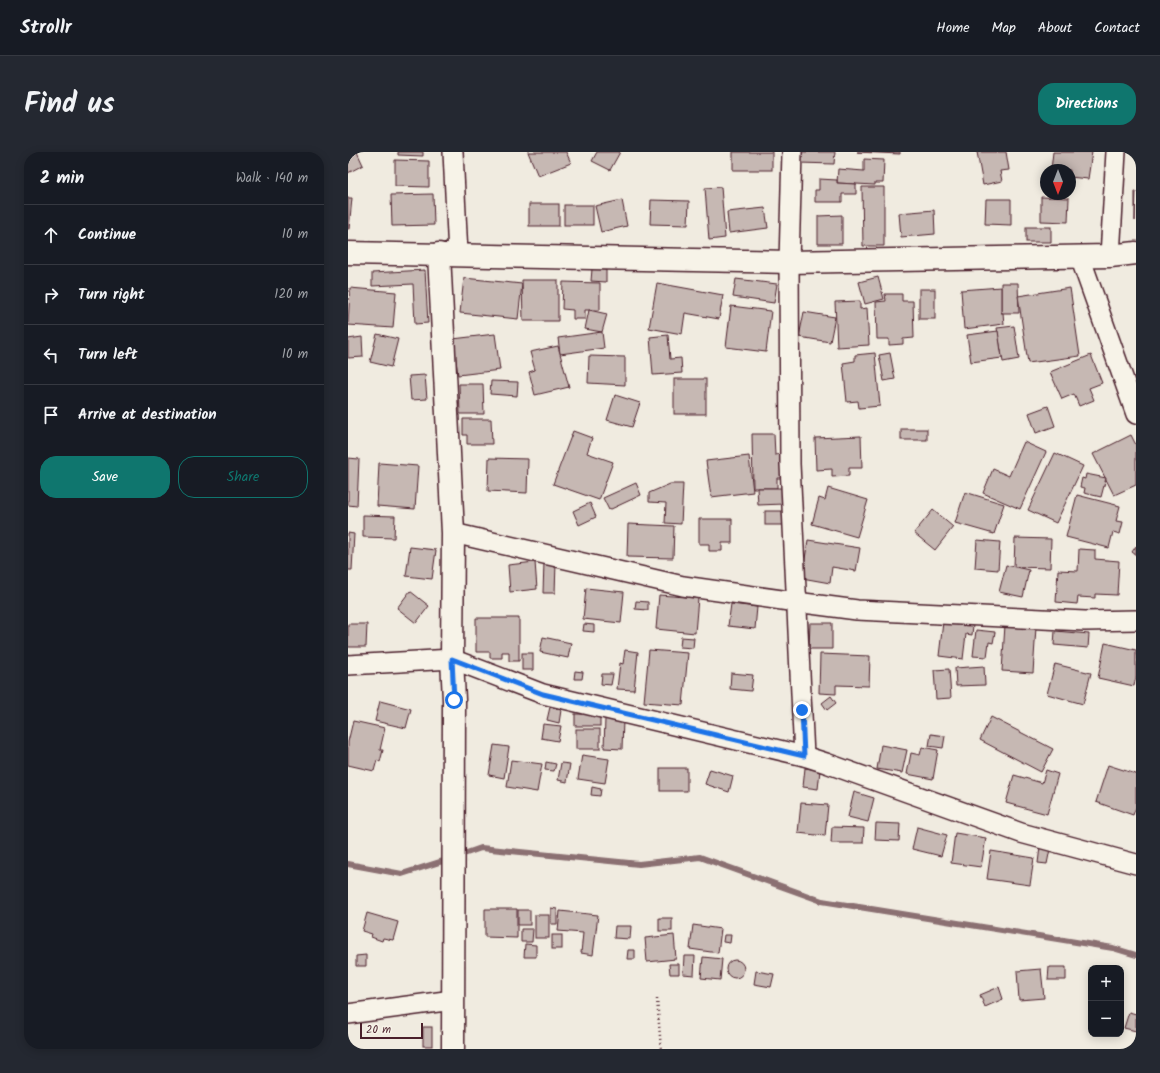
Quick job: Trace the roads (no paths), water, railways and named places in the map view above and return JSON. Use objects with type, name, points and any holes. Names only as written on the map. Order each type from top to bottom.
[{"type":"street","points":[[453,152],[448,254],[453,533],[453,1049]]},
{"type":"street","points":[[792,152],[789,262],[790,464],[804,756]]},
{"type":"street","points":[[1110,256],[1116,152]]},
{"type":"street","points":[[348,253],[789,262],[1080,257],[1136,253]]},
{"type":"street","points":[[1080,257],[1136,414]]},
{"type":"street","points":[[453,533],[683,586],[796,602],[865,610],[1085,621],[1136,620]]},
{"type":"street","points":[[348,665],[452,659],[543,694],[804,756],[1021,834],[1136,864]]},
{"type":"street","points":[[348,1014],[453,1000]]},
{"type":"waterway","points":[[458,856],[481,848],[639,864],[700,857],[822,901],[1113,948],[1136,955]]},
{"type":"waterway","points":[[348,864],[402,874],[449,859]]}]
